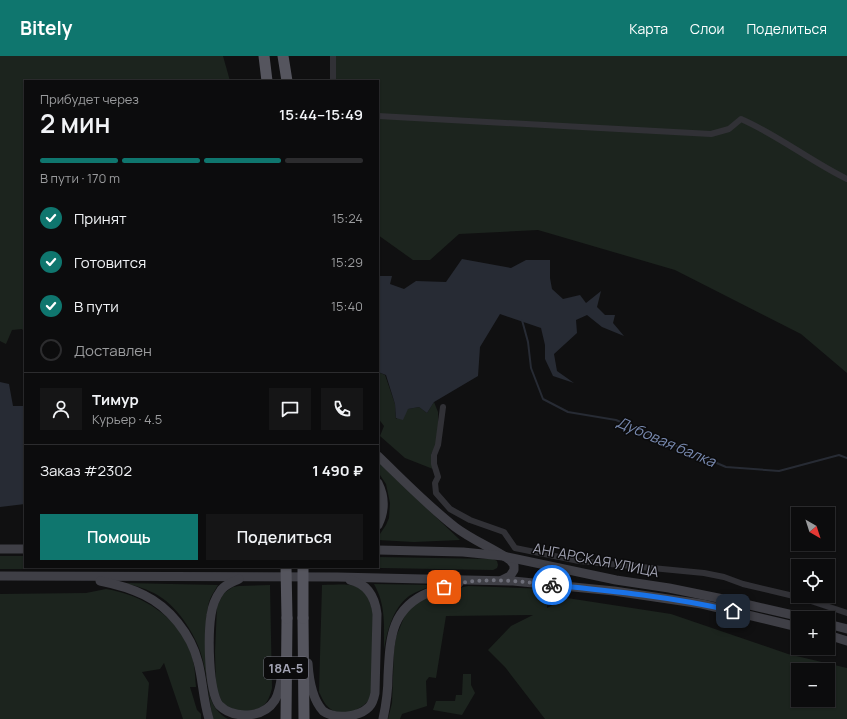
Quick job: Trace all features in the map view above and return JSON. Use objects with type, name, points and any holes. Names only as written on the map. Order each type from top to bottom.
[{"type":"highway","points":[[264,56],[267,80]]},
{"type":"highway","points":[[283,56],[286,80]]},
{"type":"highway","name":"18А-5","points":[[286,568],[286,719]]},
{"type":"highway","name":"18А-5","points":[[303,568],[304,719]]},
{"type":"main road","points":[[379,457],[427,503],[455,527],[476,541],[510,560],[514,565],[514,570],[510,576],[501,580],[455,583],[424,594],[404,609],[399,616],[392,634],[389,653],[387,698],[383,719]]},
{"type":"main road","points":[[379,485],[384,500],[383,511],[379,522]]},
{"type":"main road","points":[[0,549],[24,549]]},
{"type":"main road","name":"АНГАРСКАЯ УЛИЦА","points":[[379,550],[463,552],[503,556],[616,580],[669,588],[791,615]]},
{"type":"main road","name":"АНГАРСКАЯ УЛИЦА","points":[[0,576],[337,577],[501,580],[614,591],[702,604],[791,625]]},
{"type":"main road","points":[[85,577],[122,586],[144,595],[160,605],[176,620],[189,639],[198,661],[204,703],[209,719]]},
{"type":"main road","points":[[251,577],[233,582],[222,589],[214,604],[211,615],[211,684],[219,705],[226,712],[242,719],[252,718],[268,709],[275,699],[281,674],[287,618]]},
{"type":"main road","points":[[303,618],[309,678],[317,702],[322,710],[332,716],[340,718],[357,715],[364,711],[370,706],[374,699],[375,693],[376,607],[374,599],[366,588],[352,580],[337,577]]},
{"type":"main road","points":[[835,626],[847,629]]},
{"type":"main road","points":[[835,637],[847,641]]},
{"type":"street","points":[[333,56],[333,80]]},
{"type":"street","points":[[379,116],[711,134],[729,129],[741,119],[756,125],[847,179]]},
{"type":"street","points":[[443,407],[438,445],[434,455],[434,464],[438,477],[435,483],[436,493],[450,509],[470,520],[504,532],[515,548],[579,561],[710,575],[802,598],[847,613]]},
{"type":"shaded area","points":[[0,56],[223,56],[230,80],[24,80],[24,332],[22,329],[12,330],[6,344],[0,341]]},
{"type":"shaded area","points":[[335,56],[847,56],[847,373],[801,334],[675,270],[538,230],[459,234],[430,260],[413,260],[379,236],[379,80],[334,80]]},
{"type":"shaded area","points":[[462,259],[511,268],[526,260],[550,260],[550,278],[552,289],[563,299],[580,295],[586,303],[601,291],[597,307],[605,315],[615,315],[613,323],[624,336],[602,327],[587,315],[576,320],[577,333],[554,354],[557,371],[574,383],[553,376],[545,359],[545,345],[541,328],[500,314],[480,347],[478,376],[434,402],[427,413],[419,407],[408,409],[403,420],[396,418],[395,404],[386,375],[379,372],[379,276],[392,276],[390,284],[404,289],[416,281],[446,282]]},
{"type":"shaded area","points":[[379,372],[385,375],[395,404],[396,419],[408,409],[419,407],[427,413],[434,402],[438,412],[438,430],[436,446],[431,454],[433,469],[405,458],[380,436],[384,426],[379,419]]},
{"type":"shaded area","points":[[0,382],[9,384],[13,406],[24,406],[24,504],[0,507]]},
{"type":"shaded area","points":[[379,463],[460,540],[414,542],[379,540],[379,536],[389,518],[390,503],[386,484],[379,474]]},
{"type":"shaded area","points":[[0,556],[24,556],[24,568],[272,568],[272,569],[0,569]]},
{"type":"shaded area","points":[[379,557],[493,559],[497,561],[498,565],[497,568],[493,570],[379,568]]},
{"type":"shaded area","points":[[124,583],[218,585],[209,601],[205,641],[206,671],[210,696],[213,704],[219,713],[228,719],[213,719],[203,661],[197,643],[187,624],[166,601],[142,588]]},
{"type":"shaded area","points":[[374,584],[435,585],[418,591],[403,601],[392,620],[384,650],[384,624],[381,600]]},
{"type":"shaded area","points":[[270,585],[272,688],[265,704],[257,709],[240,713],[223,704],[216,688],[215,652],[217,606],[224,593],[233,587]]},
{"type":"shaded area","points":[[322,585],[349,585],[361,589],[369,601],[373,612],[372,690],[370,698],[367,702],[360,708],[351,712],[341,713],[332,710],[326,704],[319,692]]},
{"type":"shaded area","points":[[468,586],[547,589],[547,608],[567,598],[671,614],[791,655],[826,663],[791,663],[791,707],[835,707],[835,665],[847,668],[847,719],[545,719],[505,667],[488,650],[511,626],[533,615],[446,616],[436,678],[429,677],[426,681],[427,706],[402,714],[400,719],[388,719],[392,703],[396,637],[405,615],[416,602],[438,593]]},
{"type":"shaded area","points":[[106,589],[133,596],[145,602],[157,609],[177,628],[191,653],[195,670],[196,687],[190,687],[197,710],[201,714],[201,719],[183,719],[164,663],[160,669],[142,672],[149,683],[146,719],[0,719],[0,594],[86,593]]},
{"type":"shaded area","points":[[463,674],[471,674],[471,685],[475,693],[462,715],[433,710],[436,701],[455,701],[456,695],[462,695]]},
{"type":"waterway","name":"Дубовая балка","points":[[522,320],[528,342],[531,368],[543,399],[568,412],[616,420],[726,467],[779,471],[839,455],[847,458]]},
{"type":"way so far","points":[[444,587],[455,583],[501,580],[552,585]]},
{"type":"route","points":[[552,585],[614,591],[702,604],[733,611]]}]
